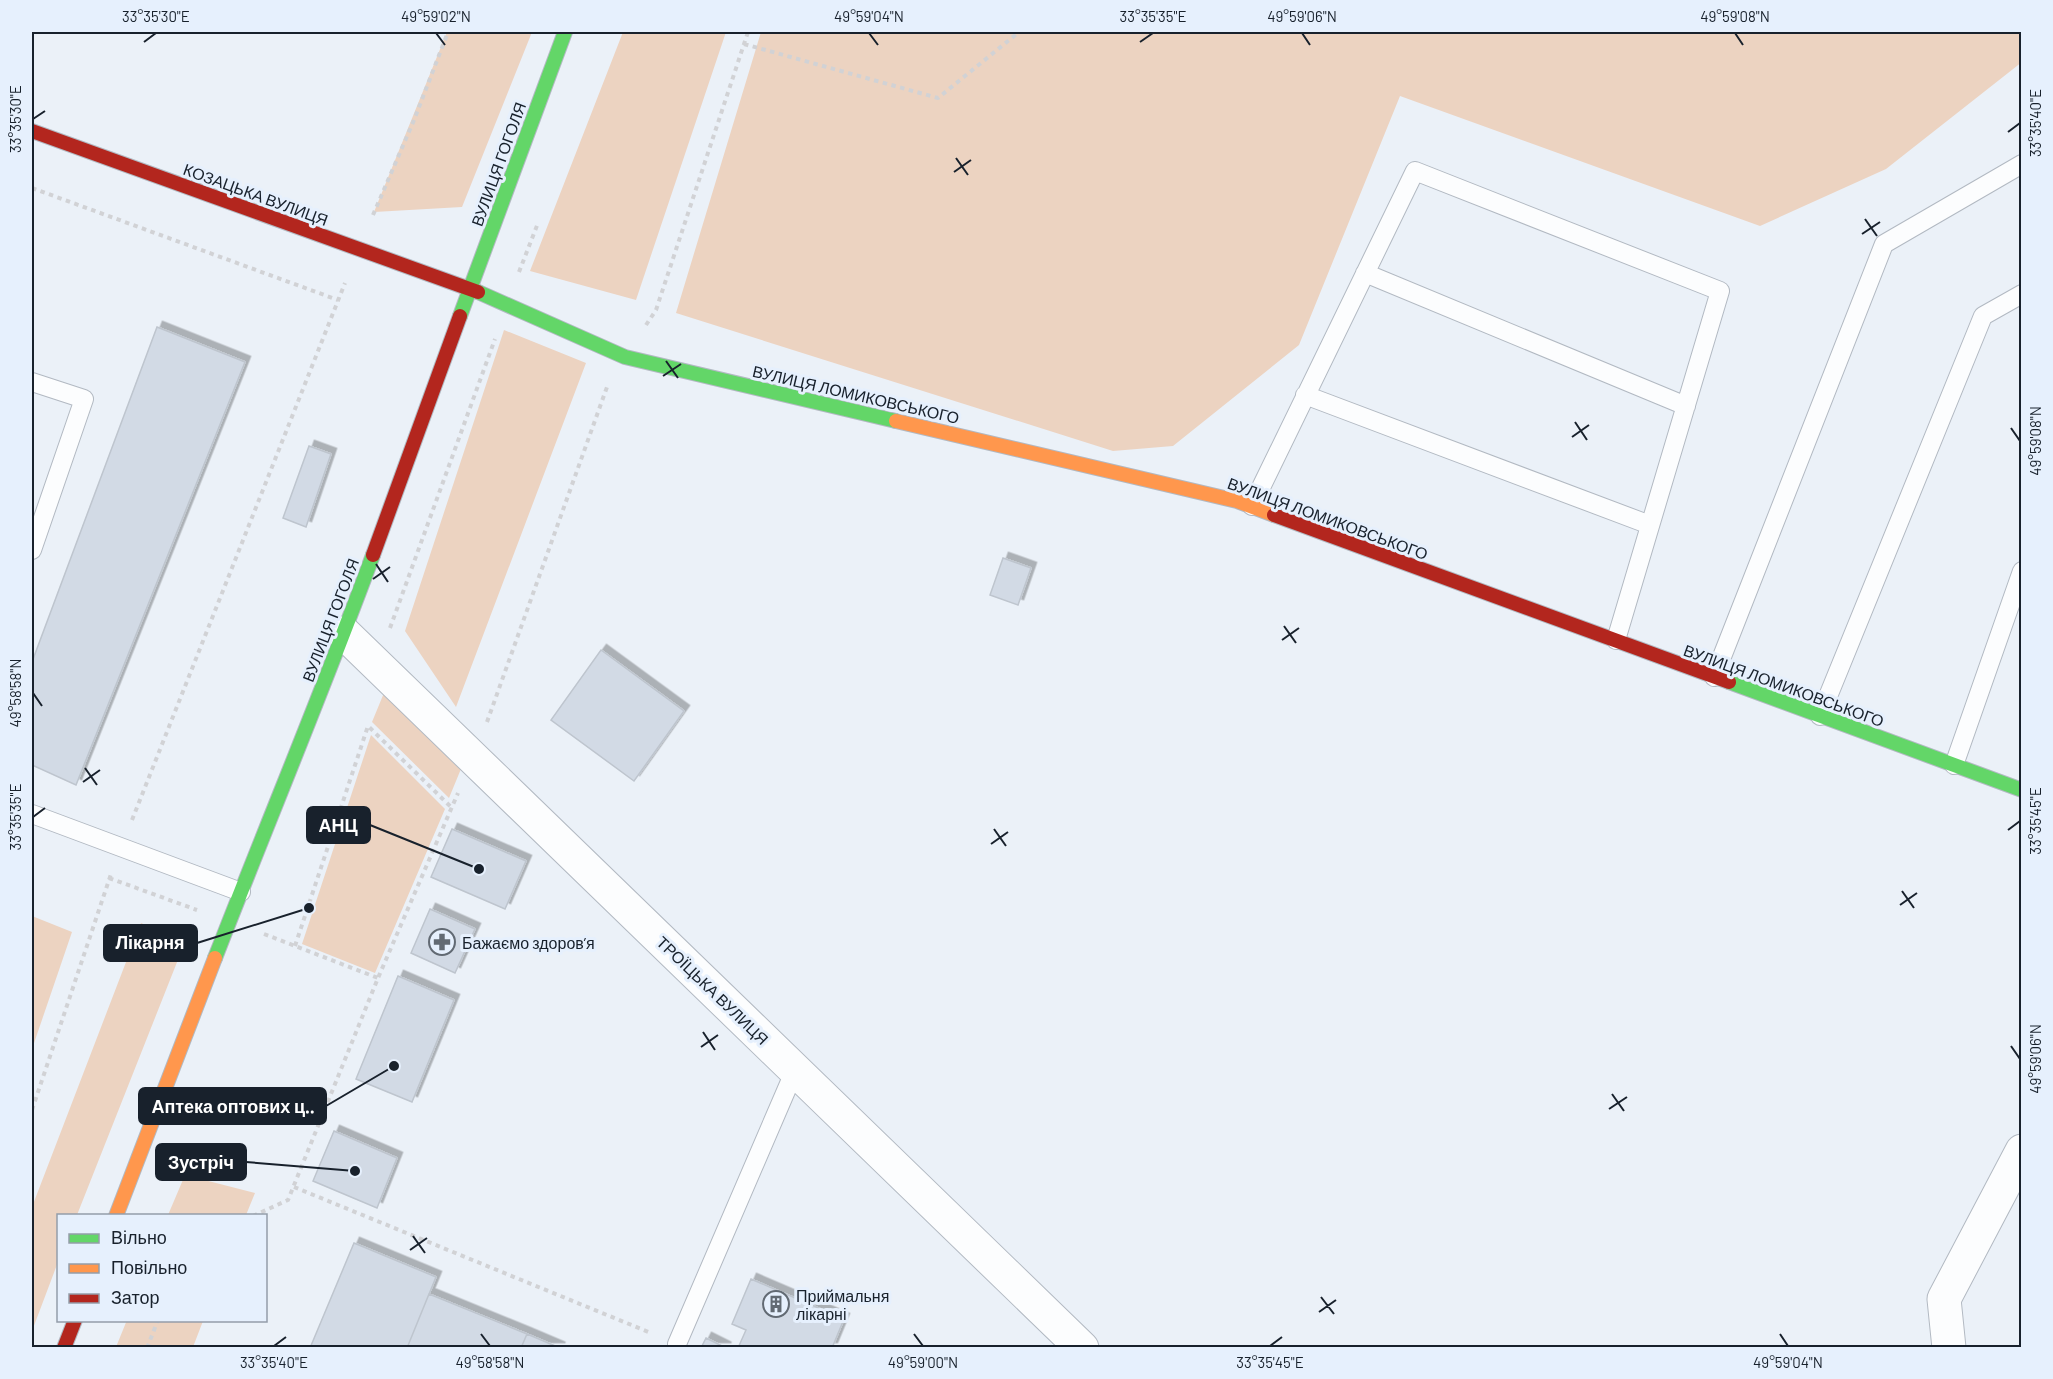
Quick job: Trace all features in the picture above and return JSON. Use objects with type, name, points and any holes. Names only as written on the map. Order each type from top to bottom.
[{"type":"street","name":"ВУЛИЦЯ ГОГОЛЯ","points":[[116,1214],[344,633],[565,32]]},
{"type":"street","name":"КОЗАЦЬКА ВУЛИЦЯ","points":[[32,131],[470,289]]},
{"type":"street","name":"ВУЛИЦЯ ЛОМИКОВСЬКОГО","points":[[470,289],[625,357],[1252,506],[2022,790]]},
{"type":"street","name":"ТРОЇЦЬКА ВУЛИЦЯ","points":[[344,633],[1082,1347]]},
{"type":"street","points":[[1949,1347],[1944,1299],[2022,1151]]},
{"type":"street","points":[[64,1347],[74,1322]]},
{"type":"lane","points":[[1714,677],[1884,244],[2022,164]]},
{"type":"lane","points":[[1252,506],[1415,171],[1720,291],[1616,640]]},
{"type":"lane","points":[[1365,273],[1686,406]]},
{"type":"lane","points":[[1821,716],[1983,316],[2022,294]]},
{"type":"lane","points":[[32,382],[84,399],[32,550]]},
{"type":"lane","points":[[1305,395],[1650,525]]},
{"type":"lane","points":[[1954,765],[2022,571]]},
{"type":"lane","points":[[32,813],[241,892]]},
{"type":"lane","points":[[677,1344],[795,1070]]},
{"type":"path","points":[[32,1110],[109,878],[358,249],[414,120],[448,32]]},
{"type":"path","points":[[256,1214],[288,1200],[378,978],[474,757],[609,381],[656,310],[748,32]]},
{"type":"path","points":[[744,44],[938,98],[1019,32]]},
{"type":"path","points":[[32,188],[338,300]]},
{"type":"path","points":[[390,629],[538,223]]},
{"type":"path","points":[[295,946],[368,726],[452,808]]},
{"type":"path","points":[[294,1187],[677,1344]]},
{"type":"path","points":[[147,1347],[157,1322]]},
{"type":"shaded area","points":[[447,32],[532,32],[462,207],[374,212]]},
{"type":"shaded area","points":[[623,32],[726,32],[636,300],[530,271]]},
{"type":"shaded area","points":[[761,32],[2021,32],[2022,62],[1886,169],[1760,226],[1400,96],[1299,345],[1173,446],[1113,451],[676,313]]},
{"type":"shaded area","points":[[504,330],[586,363],[456,707],[405,631]]},
{"type":"shaded area","points":[[386,688],[463,764],[449,798],[372,722]]},
{"type":"shaded area","points":[[371,735],[445,809],[375,973],[302,944]]},
{"type":"shaded area","points":[[32,916],[72,932],[32,1049]]},
{"type":"shaded area","points":[[141,923],[185,942],[77,1214],[57,1214],[57,1265],[32,1331],[32,1207]]},
{"type":"shaded area","points":[[185,1175],[255,1193],[246,1214],[168,1214]]},
{"type":"shaded area","points":[[126,1322],[203,1322],[193,1347],[116,1347]]},
{"type":"building","points":[[157,327],[245,362],[76,785],[32,765],[32,662]]},
{"type":"building","points":[[309,446],[331,454],[306,527],[283,518]]},
{"type":"building","points":[[1003,558],[1031,568],[1018,605],[990,595]]},
{"type":"building","points":[[601,650],[684,711],[634,781],[551,720]]},
{"type":"building","points":[[452,829],[526,861],[505,909],[431,877]]},
{"type":"building","name":"Бажаємо здоровʼя","points":[[430,909],[475,929],[455,973],[411,953]]},
{"type":"building","points":[[398,976],[454,1000],[412,1102],[356,1079]]},
{"type":"building","points":[[334,1131],[397,1158],[377,1208],[313,1181]]},
{"type":"building","points":[[354,1243],[436,1277],[407,1348],[310,1348]]},
{"type":"building","name":"Приймальня лікарні","points":[[751,1279],[844,1319],[832,1348],[738,1348],[746,1330],[732,1324]]},
{"type":"building","points":[[429,1294],[527,1334],[521,1348],[407,1348]]},
{"type":"building","points":[[527,1334],[560,1348],[521,1348]]},
{"type":"building","points":[[706,1338],[726,1348],[701,1348]]},
{"type":"traffic: fast","points":[[460,316],[565,32]]},
{"type":"traffic: fast","points":[[478,292],[625,357],[896,421]]},
{"type":"traffic: fast","points":[[215,958],[373,555]]},
{"type":"traffic: fast","points":[[1729,682],[2022,790]]},
{"type":"traffic: slow","points":[[896,421],[1237,501],[1274,515]]},
{"type":"traffic: slow","points":[[117,1214],[215,958]]},
{"type":"traffic: jam","points":[[32,131],[478,292]]},
{"type":"traffic: jam","points":[[373,555],[460,316]]},
{"type":"traffic: jam","points":[[1274,515],[1729,682]]},
{"type":"traffic: jam","points":[[64,1348],[74,1322]]},
{"type":"place","name":"АНЦ","points":[[479,869]]},
{"type":"place","name":"Лікарня","points":[[309,908]]},
{"type":"place","name":"Бажаємо здоровʼя","points":[[442,942]]},
{"type":"place","name":"Аптека оптових ц‥","points":[[394,1066]]},
{"type":"place","name":"Зустріч","points":[[355,1171]]},
{"type":"place","name":"Приймальня лікарні","points":[[776,1304]]}]
